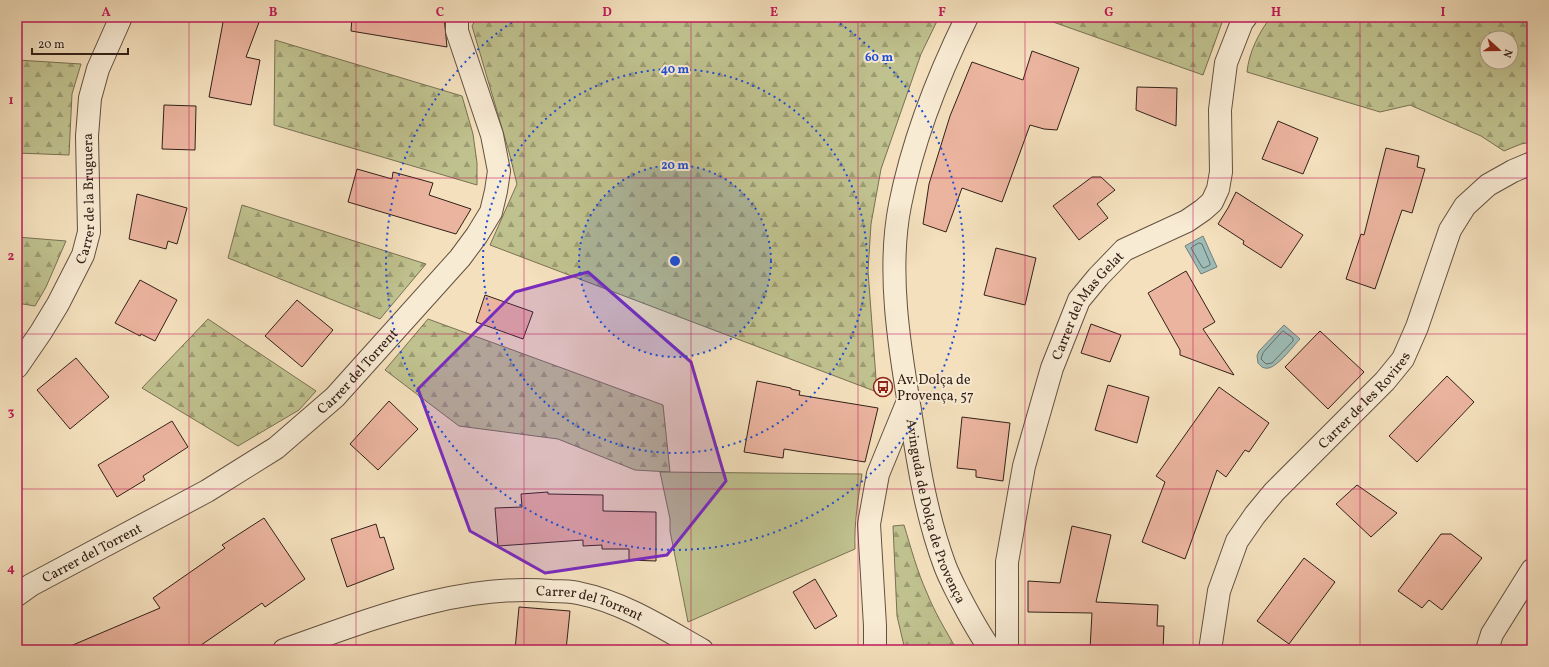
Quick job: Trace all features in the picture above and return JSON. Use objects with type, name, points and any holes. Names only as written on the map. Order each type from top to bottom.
[{"type":"street","name":"Carrer de la Bruguera","points":[[17,367],[54,311],[83,255],[89,232],[87,136],[90,98],[98,69],[121,17]]},
{"type":"street","name":"Carrer del Torrent","points":[[17,595],[37,582],[207,491],[276,448],[335,397],[460,258],[491,212],[499,171],[492,135],[457,31],[457,17]]},
{"type":"street","name":"Avinguda de Dolça de Provença","points":[[967,17],[940,76],[911,158],[900,205],[894,247],[897,315],[920,479],[931,524],[945,567],[978,632],[991,650]]},
{"type":"street","name":"Carrer del Mas Gelat","points":[[1007,650],[1007,562],[1024,466],[1052,368],[1079,300],[1098,277],[1124,250],[1187,221],[1212,202],[1218,189],[1221,172],[1220,110],[1226,62],[1242,22],[1246,17]]},
{"type":"street","name":"Carrer de les Rovires","points":[[1210,650],[1219,591],[1237,541],[1255,515],[1274,492],[1385,381],[1403,359],[1417,327],[1450,230],[1465,206],[1488,185],[1513,171],[1532,163]]},
{"type":"street","points":[[875,650],[869,524],[878,474],[908,400]]},
{"type":"street","points":[[1487,650],[1492,634],[1532,570]]},
{"type":"street","name":"Carrer del Torrent","points":[[284,650],[404,610],[458,596],[494,591],[535,589],[578,593],[619,606],[702,650]]},
{"type":"highlighted area","points":[[588,272],[691,362],[726,481],[667,555],[545,573],[470,531],[418,389],[515,292]]},
{"type":"green space","points":[[477,17],[939,17],[921,54],[881,169],[871,224],[868,271],[877,392],[490,245],[517,184],[472,26]]},
{"type":"green space","points":[[1039,17],[1224,17],[1203,75]]},
{"type":"green space","points":[[1271,17],[1532,17],[1532,142],[1521,144],[1504,151],[1481,136],[1410,105],[1380,112],[1247,72],[1252,50]]},
{"type":"green space","points":[[275,40],[462,96],[473,134],[477,163],[477,185],[274,125]]},
{"type":"green space","points":[[17,60],[81,64],[72,94],[69,155],[17,153]]},
{"type":"green space","points":[[242,205],[426,264],[380,319],[228,258]]},
{"type":"green space","points":[[17,237],[66,241],[46,287],[35,306],[17,303]]},
{"type":"green space","points":[[208,319],[316,391],[299,410],[238,446],[142,388]]},
{"type":"green space","points":[[428,319],[663,405],[670,472],[635,470],[558,439],[459,426],[385,370]]},
{"type":"green space","points":[[660,472],[862,474],[856,520],[855,549],[688,622],[670,531],[670,519]]},
{"type":"green space","points":[[904,525],[923,585],[937,615],[957,650],[905,650],[897,616],[893,526]]},
{"type":"water","points":[[1203,236],[1217,267],[1201,274],[1185,246]]},
{"type":"water","points":[[1284,325],[1300,339],[1274,366],[1263,368],[1258,363],[1257,356],[1259,351]]},
{"type":"building","points":[[224,17],[261,17],[246,57],[260,60],[251,105],[209,97]]},
{"type":"building","points":[[352,17],[444,17],[447,47],[351,31]]},
{"type":"building","points":[[1032,51],[1079,68],[1057,130],[1044,129],[1030,125],[1002,202],[962,188],[946,232],[923,224],[929,184],[950,116],[972,62],[1023,80]]},
{"type":"building","points":[[1137,87],[1177,88],[1176,126],[1136,110]]},
{"type":"building","points":[[164,105],[196,106],[195,150],[162,149]]},
{"type":"building","points":[[1278,121],[1318,138],[1303,174],[1262,159]]},
{"type":"building","points":[[1386,148],[1419,156],[1417,167],[1425,169],[1412,213],[1402,210],[1375,289],[1346,279],[1361,234],[1364,235]]},
{"type":"building","points":[[357,169],[392,179],[393,172],[433,183],[429,195],[471,209],[456,234],[348,202]]},
{"type":"building","points":[[1092,177],[1101,177],[1115,190],[1097,204],[1108,218],[1079,240],[1053,206]]},
{"type":"building","points":[[1236,192],[1303,235],[1281,268],[1243,244],[1244,241],[1218,224]]},
{"type":"building","points":[[137,194],[187,208],[177,244],[168,241],[166,249],[129,239]]},
{"type":"building","points":[[996,248],[1036,258],[1025,305],[984,295]]},
{"type":"building","points":[[1186,271],[1215,322],[1203,329],[1234,375],[1180,355],[1180,350],[1148,293]]},
{"type":"building","points":[[140,280],[177,300],[155,341],[141,334],[140,336],[115,323]]},
{"type":"building","points":[[485,295],[533,312],[523,339],[476,322]]},
{"type":"building","points":[[297,300],[333,330],[302,367],[265,336]]},
{"type":"building","points":[[1091,324],[1121,335],[1110,362],[1081,353]]},
{"type":"building","points":[[1320,331],[1364,372],[1328,409],[1285,367]]},
{"type":"building","points":[[76,358],[109,397],[70,429],[37,390]]},
{"type":"building","points":[[1447,376],[1474,402],[1417,462],[1389,436]]},
{"type":"building","points":[[757,381],[800,391],[799,395],[878,408],[865,462],[784,449],[783,458],[744,452]]},
{"type":"building","points":[[1108,385],[1149,397],[1137,443],[1095,430]]},
{"type":"building","points":[[1219,387],[1269,423],[1249,452],[1245,450],[1226,477],[1217,470],[1185,559],[1142,542],[1165,482],[1156,476]]},
{"type":"building","points":[[389,401],[418,429],[378,470],[350,444]]},
{"type":"building","points":[[962,417],[1010,423],[1003,481],[976,477],[976,470],[957,468]]},
{"type":"building","points":[[172,421],[188,447],[143,476],[145,480],[117,497],[98,465]]},
{"type":"building","points":[[1357,485],[1397,513],[1371,537],[1336,504]]},
{"type":"building","points":[[548,492],[548,494],[603,495],[603,511],[656,512],[656,561],[629,560],[629,549],[602,549],[602,545],[583,546],[583,540],[498,546],[495,508],[522,507],[521,494]]},
{"type":"building","points":[[264,518],[305,579],[265,607],[262,603],[194,650],[61,650],[160,608],[153,598],[225,548],[222,545]]},
{"type":"building","points":[[376,524],[380,538],[384,537],[394,569],[347,587],[331,539]]},
{"type":"building","points":[[1072,526],[1111,535],[1096,602],[1158,605],[1157,626],[1164,626],[1163,650],[1090,649],[1092,613],[1028,612],[1028,581],[1060,583]]},
{"type":"building","points":[[1441,534],[1451,534],[1482,558],[1442,610],[1429,600],[1422,608],[1398,591]]},
{"type":"building","points":[[1304,558],[1335,582],[1289,644],[1257,621]]},
{"type":"building","points":[[815,579],[837,616],[815,629],[793,592]]},
{"type":"building","points":[[519,607],[570,611],[566,650],[515,650]]},
{"type":"place","name":"Av. Dolça de Provença, 57","points":[[883,387]]}]
